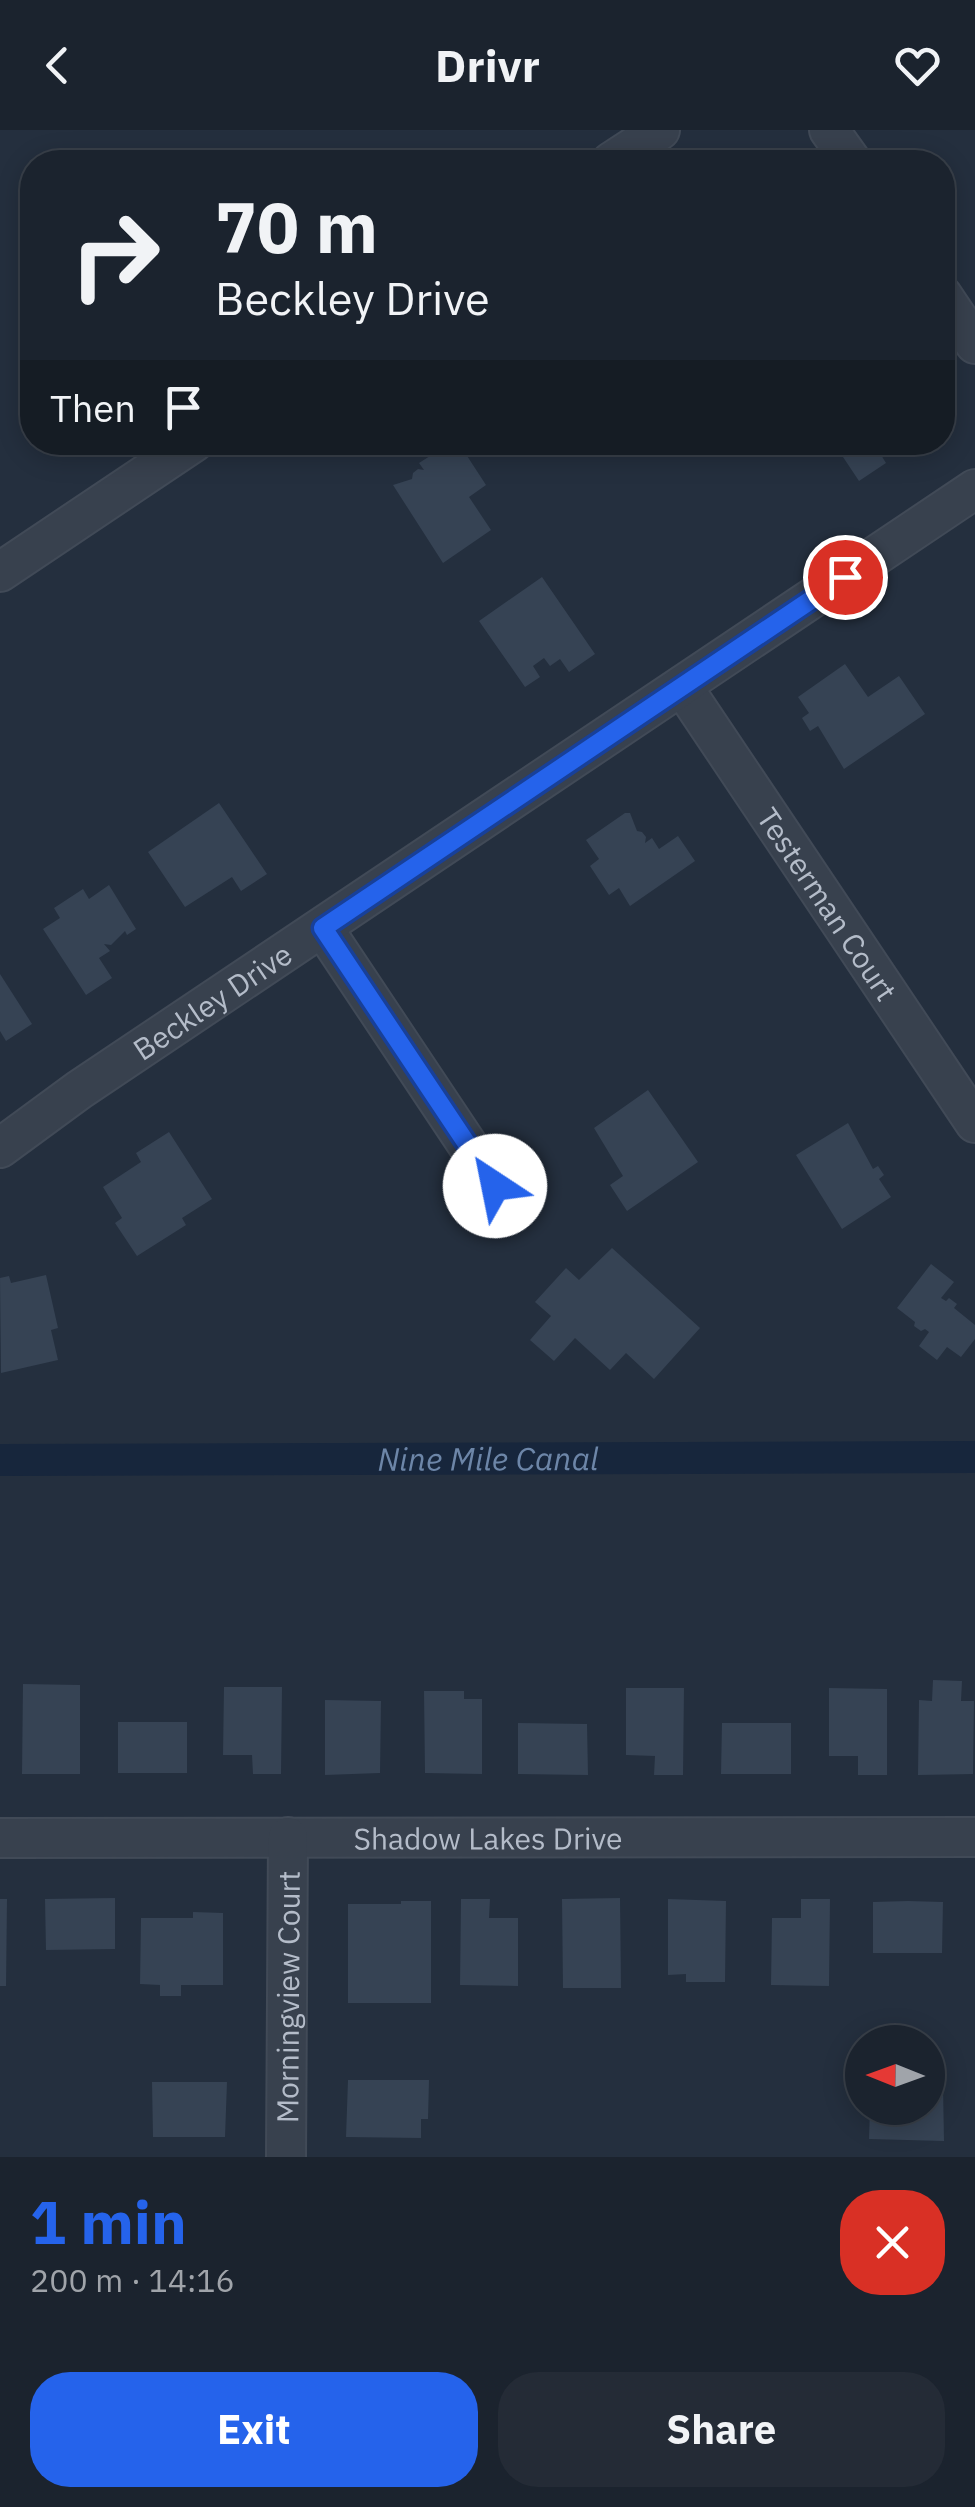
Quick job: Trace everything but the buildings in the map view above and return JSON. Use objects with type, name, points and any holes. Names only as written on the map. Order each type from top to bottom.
[{"type":"street","points":[[629,150],[660,130]]},
{"type":"street","points":[[955,314],[975,344]]},
{"type":"street","points":[[0,572],[175,455]]},
{"type":"street","name":"Beckley Drive","points":[[0,1148],[79,1090],[975,489]]},
{"type":"street","name":"Testerman Court","points":[[682,686],[975,1123]]},
{"type":"street","points":[[323,928],[495,1186]]},
{"type":"street","name":"Shadow Lakes Drive","points":[[0,1838],[975,1837]]},
{"type":"street","name":"Morningview Court","points":[[286,2157],[288,1838]]},
{"type":"waterway","name":"Nine Mile Canal","points":[[0,1460],[975,1457]]},
{"type":"route","points":[[495,1186],[323,928],[845,577]]}]
